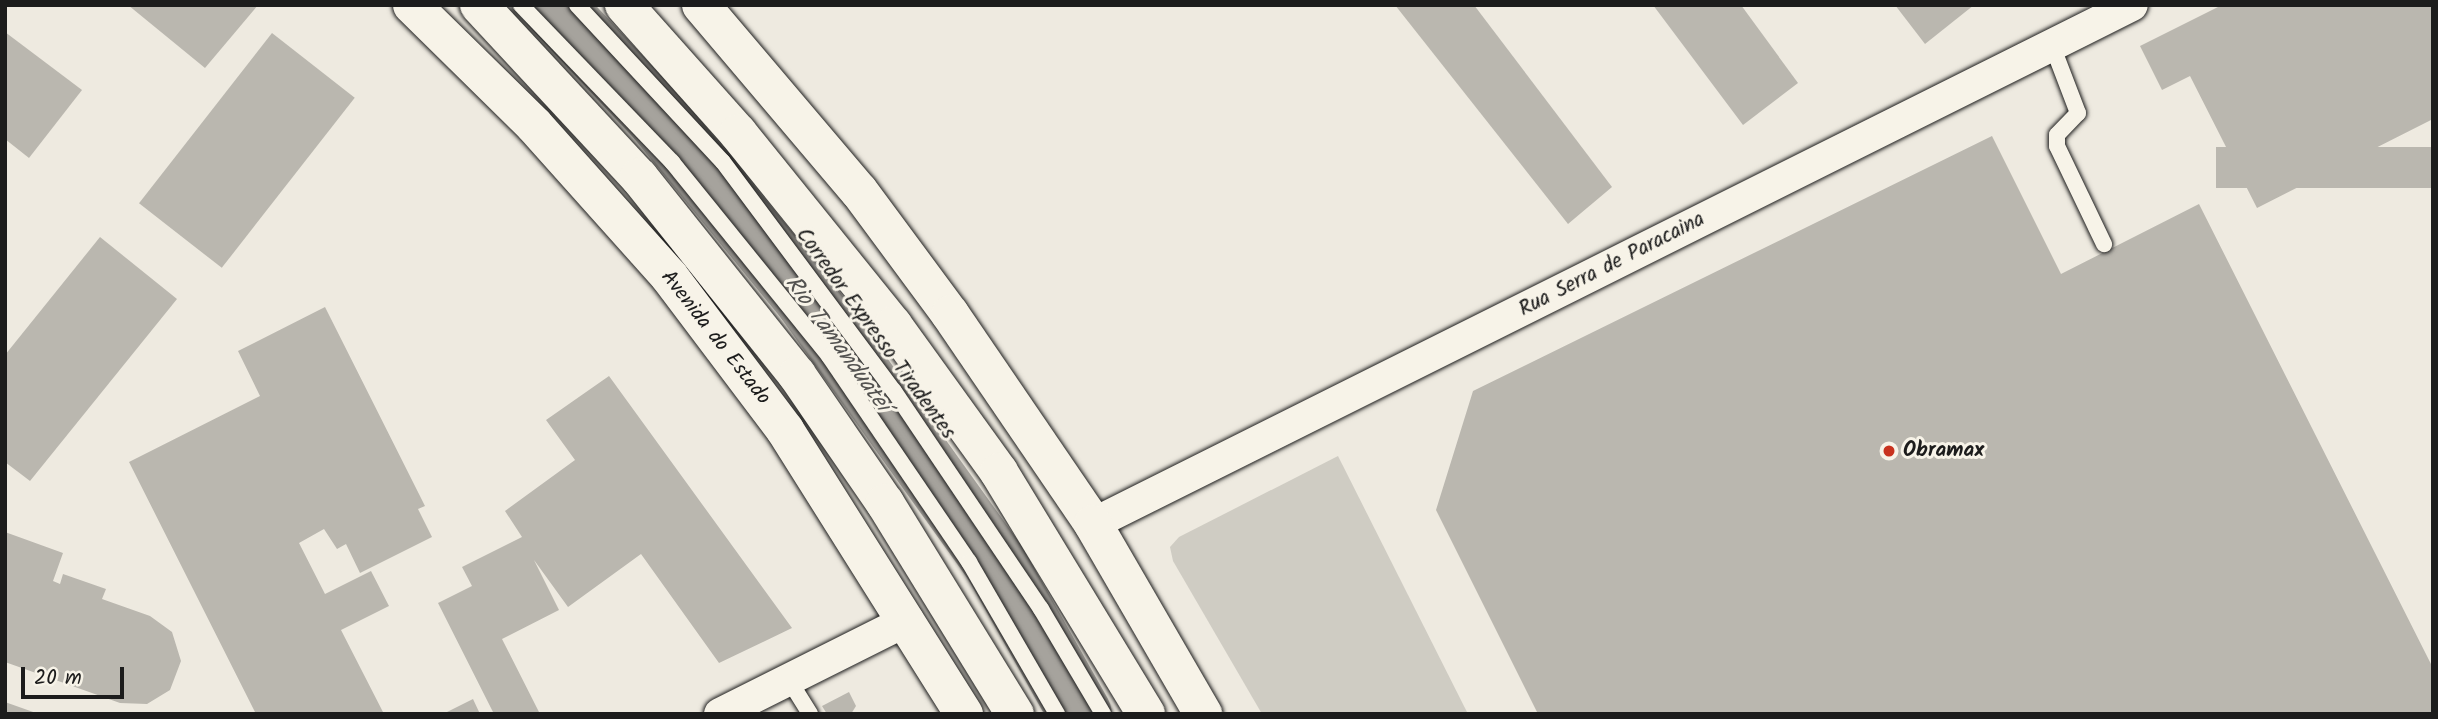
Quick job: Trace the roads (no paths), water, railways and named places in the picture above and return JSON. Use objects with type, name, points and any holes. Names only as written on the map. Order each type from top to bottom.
[{"type":"main road","name":"Avenida do Estado","points":[[412,5],[534,125],[669,276],[785,430],[908,620],[964,714]]},
{"type":"main road","name":"Avenida do Estado","points":[[479,5],[639,177],[797,374],[886,503],[1015,714]]},
{"type":"main road","points":[[624,5],[738,133],[892,325],[999,472],[1146,714]]},
{"type":"main road","points":[[701,5],[859,191],[950,314],[1093,524],[1203,714]]},
{"type":"street","name":"Rua Serra de Paracaina","points":[[1093,524],[2132,5]]},
{"type":"street","points":[[720,714],[908,620]]},
{"type":"lane","points":[[522,5],[672,162],[829,356],[969,562],[1057,714]]},
{"type":"lane","name":"Corredor Expresso Tiradentes","points":[[577,5],[723,162],[894,391],[1041,608],[1103,714]]},
{"type":"lane","points":[[2052,45],[2078,113],[2057,135],[2057,146],[2104,244]]},
{"type":"lane","points":[[789,680],[810,714]]},
{"type":"waterway","name":"Rio Tamanduateí","points":[[552,5],[658,118],[806,299],[995,563],[1080,714]]},
{"type":"place","name":"Obramax","points":[[1889,451]]}]
